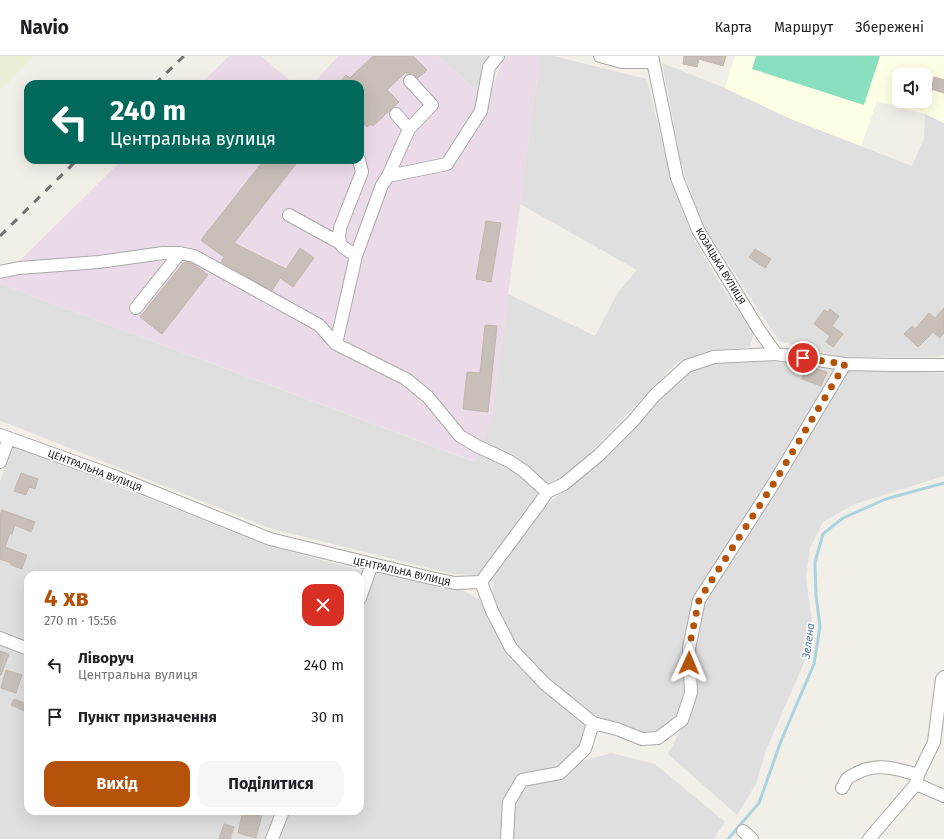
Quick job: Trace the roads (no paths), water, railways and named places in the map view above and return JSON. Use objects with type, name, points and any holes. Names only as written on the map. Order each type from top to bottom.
[{"type":"street","points":[[388,176],[447,164],[481,111],[489,67],[498,56]]},
{"type":"street","points":[[600,56],[622,62],[653,59]]},
{"type":"street","name":"КОЗАЦЬКА ВУЛИЦЯ","points":[[653,59],[677,178],[698,230],[759,330],[776,354]]},
{"type":"street","points":[[336,344],[356,256],[382,185],[388,176],[409,129],[432,105],[410,81]]},
{"type":"street","points":[[396,114],[409,129]]},
{"type":"street","points":[[356,256],[343,247],[339,236],[340,228],[362,172],[360,164]]},
{"type":"street","points":[[289,215],[340,242]]},
{"type":"street","points":[[0,272],[19,268],[98,262],[163,253],[180,253],[194,256],[319,325],[336,344],[406,378],[428,397],[460,436],[509,461],[524,471],[547,492]]},
{"type":"street","points":[[136,308],[180,253]]},
{"type":"street","points":[[845,364],[774,483],[699,600],[689,648],[690,693],[682,720],[658,738],[642,739],[617,729],[593,723],[544,684],[511,648],[492,612],[481,582],[547,492],[564,484],[599,455],[633,421],[654,396],[687,366],[714,357],[776,354],[845,364],[892,366],[944,364]]},
{"type":"street","points":[[0,462],[4,437]]},
{"type":"street","name":"ЦЕНТРАЛЬНА ВУЛИЦЯ","points":[[4,437],[114,476],[270,539],[455,583],[481,582]]},
{"type":"street","points":[[364,587],[372,564]]},
{"type":"street","points":[[0,638],[24,647]]},
{"type":"street","points":[[869,839],[917,779],[934,742],[942,679],[944,677]]},
{"type":"street","points":[[507,839],[509,802],[522,780],[560,773],[585,749],[593,723]]},
{"type":"street","points":[[842,788],[848,778],[862,770],[876,766],[904,770],[944,796]]},
{"type":"street","points":[[272,839],[281,815]]},
{"type":"waterway","name":"Зелена","points":[[728,839],[759,803],[781,741],[814,664],[820,627],[816,595],[815,562],[823,534],[843,518],[886,499],[944,483]]},
{"type":"railway","points":[[159,80],[184,56]]},
{"type":"railway","points":[[0,236],[73,164]]}]
